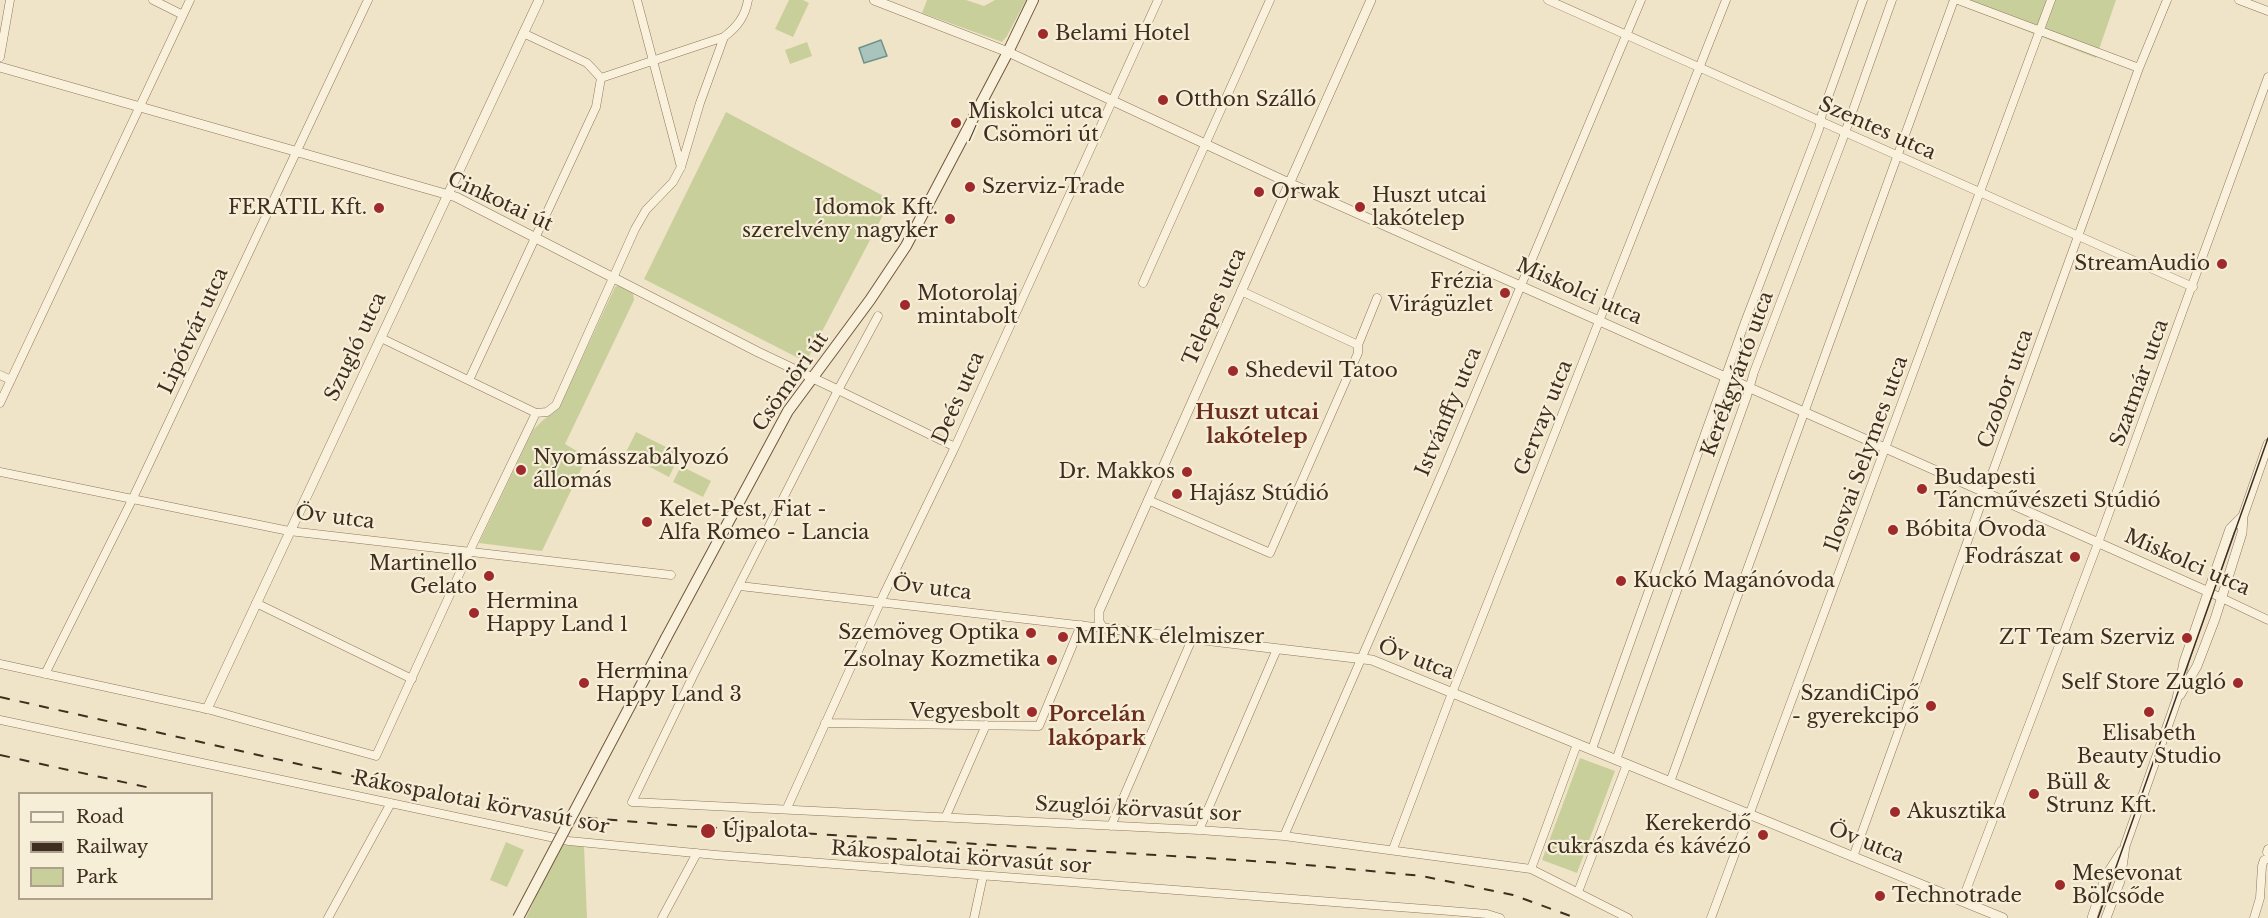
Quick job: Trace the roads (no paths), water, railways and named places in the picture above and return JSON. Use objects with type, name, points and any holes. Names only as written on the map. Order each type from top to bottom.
[{"type":"main road","name":"Csömöri út","points":[[518,918],[776,432],[788,411],[870,300],[906,246],[1033,0]]},
{"type":"street","points":[[0,57],[10,0]]},
{"type":"street","points":[[153,0],[183,15]]},
{"type":"street","points":[[0,403],[190,0]]},
{"type":"street","name":"Lipótvár utca","points":[[45,674],[132,500],[368,0]]},
{"type":"street","name":"Szugló utca","points":[[207,709],[446,194],[539,0]]},
{"type":"street","points":[[638,0],[681,168]]},
{"type":"street","points":[[601,78],[724,37],[742,18],[748,0]]},
{"type":"street","name":"Miskolci utca","points":[[873,0],[1008,52],[1289,183],[1727,376],[2268,620]]},
{"type":"street","name":"Deés utca","points":[[787,808],[880,601],[955,447],[1158,0]]},
{"type":"street","points":[[1143,283],[1270,0]]},
{"type":"street","name":"Telepes utca","points":[[1103,628],[1099,622],[1099,611],[1371,0]]},
{"type":"street","name":"Szentes utca","points":[[1548,0],[2193,288]]},
{"type":"street","name":"Istvánffy utca","points":[[1284,836],[1443,471],[1641,0]]},
{"type":"street","name":"Gervay utca","points":[[1393,849],[1452,693],[1726,0]]},
{"type":"street","name":"Kerékgyártó utca","points":[[1592,749],[1821,122],[1863,0]]},
{"type":"street","name":"Kerékgyártó utca","points":[[1616,760],[1754,372],[1845,133],[1892,0]]},
{"type":"street","points":[[1670,782],[1896,155],[1956,0],[2139,68]]},
{"type":"street","name":"Ilosvai Selymes utca","points":[[1712,918],[2051,0]]},
{"type":"street","name":"Czobor utca","points":[[1853,857],[2139,68],[2167,0]]},
{"type":"street","points":[[2239,0],[2268,11]]},
{"type":"street","points":[[523,33],[587,63],[601,78]]},
{"type":"street","points":[[381,338],[536,413],[547,412],[556,405],[634,229],[646,210],[673,182],[681,168],[700,104],[724,37]]},
{"type":"street","name":"Cinkotai út","points":[[0,67],[446,194],[955,447]]},
{"type":"street","name":"Szatmár utca","points":[[1962,901],[2193,288],[2268,77]]},
{"type":"street","points":[[469,380],[596,107],[601,78]]},
{"type":"street","points":[[1241,291],[1358,345]]},
{"type":"street","points":[[1148,500],[1270,553],[1358,352],[1358,345],[1377,298]]},
{"type":"street","name":"Csömöri út","points":[[632,802],[694,674],[878,316]]},
{"type":"street","points":[[0,375],[11,380]]},
{"type":"street","points":[[0,664],[207,709],[376,756],[536,413]]},
{"type":"street","points":[[2177,699],[2197,666],[2242,534],[2243,516],[2268,444]]},
{"type":"street","name":"Öv utca","points":[[0,472],[289,531],[671,575]]},
{"type":"street","points":[[2106,918],[2120,881],[2125,846],[2177,699],[2184,662],[2230,529],[2243,516]]},
{"type":"street","name":"Öv utca","points":[[740,586],[1372,660],[2003,918]]},
{"type":"street","points":[[256,603],[412,679]]},
{"type":"street","points":[[825,723],[1039,726],[1081,625]]},
{"type":"street","points":[[1111,826],[1192,639]]},
{"type":"street","points":[[1199,830],[1278,649]]},
{"type":"street","name":"Rákospalotai körvasút sor","points":[[0,720],[569,841],[1431,914],[1487,914],[1500,918]]},
{"type":"street","points":[[946,816],[986,725]]},
{"type":"street","points":[[1531,869],[1577,744]]},
{"type":"street","points":[[1578,892],[1627,764]]},
{"type":"street","name":"Szuglói körvasút sor","points":[[632,802],[946,816],[1284,836],[1531,869],[1628,918]]},
{"type":"street","points":[[328,918],[391,803]]},
{"type":"street","points":[[2092,918],[2106,876],[2125,846]]},
{"type":"street","points":[[662,918],[697,853]]},
{"type":"street","points":[[2254,918],[2260,898],[2262,866],[2268,853]]},
{"type":"street","points":[[974,918],[983,876]]},
{"type":"water","points":[[881,40],[887,56],[864,63],[859,48]]},
{"type":"tram line","points":[[2098,918],[2268,438]]},
{"type":"railway","points":[[0,697],[374,781],[566,816],[685,826],[1286,863],[1422,876],[1513,895],[1576,918]]},
{"type":"railway","points":[[0,755],[155,789]]},
{"type":"place","name":"Belami Hotel","points":[[1043,34]]},
{"type":"place","name":"Otthon Szálló","points":[[1163,100]]},
{"type":"place","name":"Miskolci utca / Csömöri út","points":[[956,123]]},
{"type":"place","name":"Szerviz-Trade","points":[[970,187]]},
{"type":"place","name":"Orwak","points":[[1259,192]]},
{"type":"place","name":"Huszt utcai lakótelep","points":[[1360,207]]},
{"type":"place","name":"FERATIL Kft.","points":[[379,208]]},
{"type":"place","name":"Idomok Kft. szerelvény nagyker","points":[[950,219]]},
{"type":"place","name":"StreamAudio","points":[[2222,264]]},
{"type":"place","name":"Frézia Virágüzlet","points":[[1505,293]]},
{"type":"place","name":"Motorolaj mintabolt","points":[[905,305]]},
{"type":"place","name":"Shedevil Tatoo","points":[[1233,371]]},
{"type":"place","name":"Nyomásszabályozó állomás","points":[[521,470]]},
{"type":"place","name":"Dr. Makkos","points":[[1187,472]]},
{"type":"place","name":"Budapesti Táncművészeti Stúdió","points":[[1922,489]]},
{"type":"place","name":"Hajász Stúdió","points":[[1177,494]]},
{"type":"place","name":"Kelet-Pest, Fiat - Alfa Romeo - Lancia","points":[[647,522]]},
{"type":"place","name":"Bóbita Óvoda","points":[[1893,530]]},
{"type":"place","name":"Fodrászat","points":[[2075,557]]},
{"type":"place","name":"Martinello Gelato","points":[[489,576]]},
{"type":"place","name":"Kuckó Magánóvoda","points":[[1621,581]]},
{"type":"place","name":"Hermina Happy Land 1","points":[[474,613]]},
{"type":"place","name":"Szemöveg Optika","points":[[1031,633]]},
{"type":"place","name":"MIÉNK élelmiszer","points":[[1063,637]]},
{"type":"place","name":"ZT Team Szerviz","points":[[2187,638]]},
{"type":"place","name":"Zsolnay Kozmetika","points":[[1052,660]]},
{"type":"place","name":"Hermina Happy Land 3","points":[[584,683]]},
{"type":"place","name":"Self Store Zugló","points":[[2238,683]]},
{"type":"place","name":"SzandiCipő - gyerekcipő","points":[[1931,706]]},
{"type":"place","name":"Vegyesbolt","points":[[1032,712]]},
{"type":"place","name":"Elisabeth Beauty Studio","points":[[2149,712]]},
{"type":"place","name":"Büll & Strunz Kft.","points":[[2034,794]]},
{"type":"place","name":"Akusztika","points":[[1895,812]]},
{"type":"place","name":"Újpalota","points":[[708,831]]},
{"type":"place","name":"Kerekerdő cukrászda és kávézó","points":[[1763,835]]},
{"type":"place","name":"Mesevonat Bölcsőde","points":[[2060,885]]},
{"type":"place","name":"Technotrade","points":[[1880,896]]},
{"type":"district","name":"Huszt utcai lakótelep","points":[[1257,425]]},
{"type":"district","name":"Porcelán lakópark","points":[[1097,727]]}]
